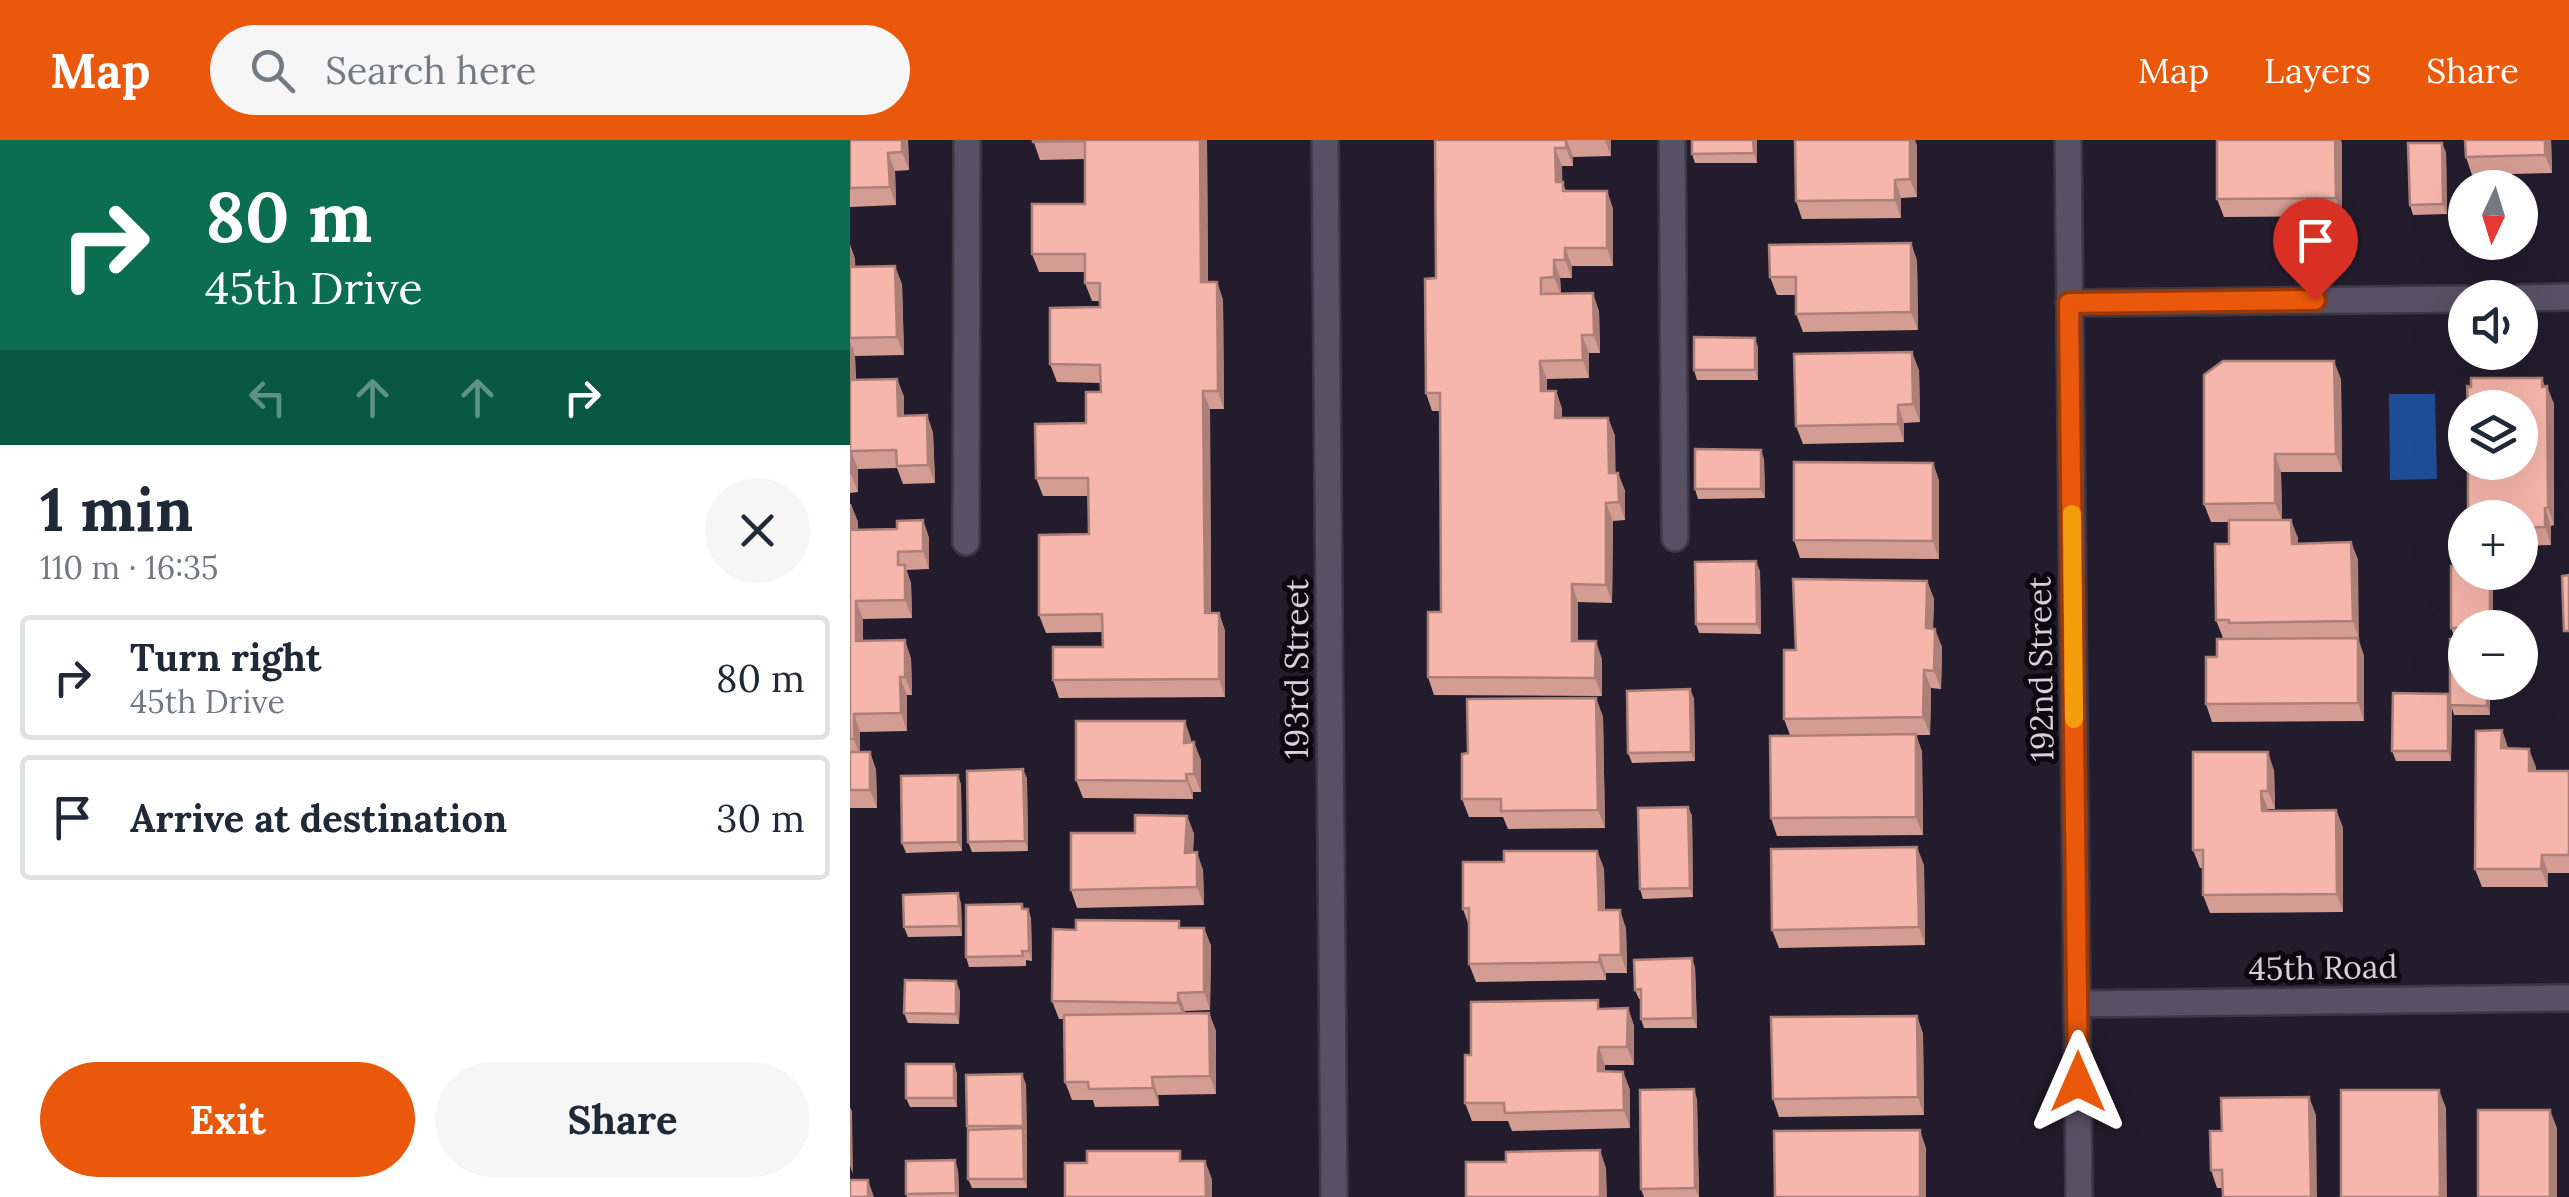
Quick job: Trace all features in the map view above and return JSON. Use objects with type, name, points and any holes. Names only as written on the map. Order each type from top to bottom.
[{"type":"street","points":[[966,542],[967,140]]},
{"type":"street","name":"193rd Street","points":[[1324,140],[1334,1197]]},
{"type":"street","points":[[1672,140],[1676,538]]},
{"type":"street","name":"192nd Street","points":[[2068,140],[2079,1197]]},
{"type":"street","points":[[2069,303],[2448,298]]},
{"type":"street","points":[[2538,298],[2569,298]]},
{"type":"street","name":"45th Road","points":[[2078,1004],[2569,998]]},
{"type":"water","points":[[2389,394],[2435,394],[2437,479],[2390,480]]},
{"type":"building","points":[[850,140],[902,140],[902,152],[888,153],[890,187],[850,188]]},
{"type":"building","points":[[1033,140],[1200,140],[1201,282],[1217,282],[1218,391],[1203,391],[1205,613],[1219,613],[1219,679],[1053,680],[1053,647],[1103,647],[1102,614],[1039,615],[1039,535],[1089,534],[1088,478],[1036,478],[1035,424],[1086,423],[1086,392],[1101,392],[1100,365],[1050,364],[1050,308],[1100,307],[1100,283],[1085,283],[1085,254],[1032,254],[1032,204],[1085,204],[1085,141]]},
{"type":"building","points":[[1435,140],[1566,140],[1566,148],[1555,148],[1556,182],[1563,182],[1563,191],[1607,191],[1607,248],[1565,248],[1565,260],[1554,260],[1554,277],[1541,278],[1541,294],[1593,293],[1594,335],[1582,335],[1583,360],[1540,361],[1541,391],[1556,391],[1555,418],[1608,418],[1609,473],[1618,473],[1619,502],[1606,503],[1606,585],[1572,584],[1572,641],[1596,641],[1595,678],[1428,677],[1428,612],[1441,612],[1440,393],[1426,393],[1425,279],[1436,278]]},
{"type":"building","points":[[1692,140],[1753,140],[1754,153],[1692,154]]},
{"type":"building","points":[[1795,140],[1910,140],[1910,179],[1895,180],[1895,200],[1796,201]]},
{"type":"building","points":[[2217,140],[2335,140],[2336,198],[2217,199]]},
{"type":"building","points":[[2465,140],[2545,140],[2545,155],[2466,157]]},
{"type":"building","points":[[2408,143],[2442,143],[2443,204],[2410,205]]},
{"type":"building","points":[[1911,243],[1911,312],[1796,314],[1796,277],[1770,277],[1769,245]]},
{"type":"building","points":[[895,266],[897,337],[850,338],[850,267]]},
{"type":"building","points":[[1694,337],[1755,338],[1755,370],[1694,370]]},
{"type":"building","points":[[1912,352],[1913,404],[1898,405],[1898,424],[1796,426],[1794,354]]},
{"type":"building","points":[[2223,361],[2334,361],[2336,454],[2275,454],[2275,503],[2204,504],[2204,375]]},
{"type":"building","points":[[2471,378],[2542,378],[2542,387],[2547,386],[2545,527],[2538,527],[2538,500],[2468,500],[2468,480],[2538,480],[2538,390],[2467,390],[2467,386],[2471,387]]},
{"type":"building","points":[[897,379],[898,416],[927,415],[928,465],[897,466],[896,450],[851,451],[850,474],[850,380]]},
{"type":"building","points":[[1695,449],[1761,450],[1761,489],[1695,489]]},
{"type":"building","points":[[1794,462],[1933,463],[1933,541],[1794,540]]},
{"type":"building","points":[[850,504],[852,530],[897,529],[897,521],[923,520],[923,551],[898,552],[898,565],[905,565],[905,600],[856,601],[856,641],[905,640],[905,677],[900,677],[901,713],[854,714],[854,739],[850,739]]},
{"type":"building","points":[[2229,520],[2291,520],[2292,544],[2351,542],[2353,621],[2216,620],[2215,544],[2229,544]]},
{"type":"building","points":[[1756,561],[1757,624],[1696,624],[1695,562]]},
{"type":"building","points":[[2569,575],[2569,631],[2564,631],[2562,576]]},
{"type":"building","points":[[1793,579],[1927,581],[1926,628],[1935,629],[1934,671],[1924,670],[1923,717],[1784,719],[1784,650],[1796,650]]},
{"type":"building","points":[[2451,590],[2490,590],[2490,610],[2451,610]]},
{"type":"building","points":[[2358,638],[2358,703],[2206,704],[2206,657],[2217,657],[2217,639]]},
{"type":"building","points":[[1690,689],[1691,752],[1628,753],[1627,691]]},
{"type":"building","points":[[2393,693],[2448,694],[2448,751],[2392,751]]},
{"type":"building","points":[[1596,698],[1598,810],[1501,811],[1501,799],[1462,799],[1462,754],[1468,753],[1467,699]]},
{"type":"building","points":[[2450,700],[2487,700],[2487,706],[2450,705]]},
{"type":"building","points":[[1076,721],[1185,721],[1184,743],[1194,742],[1194,774],[1186,774],[1187,781],[1076,780]]},
{"type":"building","points":[[2502,730],[2501,748],[2529,749],[2529,771],[2569,771],[2569,855],[2542,855],[2541,869],[2475,869],[2476,731]]},
{"type":"building","points":[[1916,734],[1916,817],[1771,818],[1770,736]]},
{"type":"building","points":[[850,752],[870,752],[870,790],[850,790]]},
{"type":"building","points":[[2193,752],[2268,752],[2268,791],[2261,791],[2262,811],[2336,810],[2337,894],[2203,895],[2203,850],[2193,850]]},
{"type":"building","points":[[1023,769],[1025,841],[968,842],[967,771]]},
{"type":"building","points":[[958,775],[958,842],[902,843],[901,776]]},
{"type":"building","points":[[1688,807],[1690,888],[1640,889],[1638,808]]},
{"type":"building","points":[[1135,815],[1187,816],[1185,853],[1197,852],[1197,887],[1071,890],[1071,833],[1135,833]]},
{"type":"building","points":[[1917,847],[1919,927],[1772,930],[1771,849]]},
{"type":"building","points":[[1504,851],[1597,851],[1599,910],[1620,910],[1621,955],[1600,955],[1599,962],[1469,964],[1469,908],[1463,909],[1463,862],[1504,862]]},
{"type":"building","points":[[958,893],[959,926],[904,927],[903,895]]},
{"type":"building","points":[[1022,904],[1022,909],[1028,909],[1029,951],[1022,951],[1023,956],[966,957],[966,905]]},
{"type":"building","points":[[1076,920],[1179,921],[1179,928],[1204,928],[1204,992],[1178,993],[1178,1003],[1052,1001],[1053,929],[1076,930]]},
{"type":"building","points":[[1692,958],[1693,1018],[1641,1019],[1641,989],[1635,990],[1634,960]]},
{"type":"building","points":[[905,980],[956,981],[956,1014],[904,1013]]},
{"type":"building","points":[[1598,1000],[1598,1009],[1628,1008],[1627,1047],[1599,1047],[1598,1054],[1598,1071],[1623,1072],[1624,1110],[1505,1113],[1504,1103],[1465,1103],[1465,1055],[1471,1055],[1471,1002]]},
{"type":"building","points":[[1209,1013],[1210,1076],[1152,1077],[1153,1088],[1089,1089],[1088,1082],[1065,1082],[1064,1015]]},
{"type":"building","points":[[1917,1016],[1918,1097],[1773,1099],[1771,1017]]},
{"type":"building","points":[[906,1064],[954,1064],[954,1098],[906,1098]]},
{"type":"building","points":[[1022,1074],[1023,1126],[967,1126],[966,1075]]},
{"type":"building","points":[[1694,1089],[1695,1188],[1641,1189],[1640,1090]]},
{"type":"building","points":[[2341,1090],[2439,1090],[2440,1197],[2341,1197]]},
{"type":"building","points":[[2309,1097],[2311,1197],[2223,1197],[2222,1170],[2211,1170],[2210,1131],[2222,1131],[2221,1098]]},
{"type":"building","points":[[2478,1110],[2550,1110],[2550,1197],[2478,1197]]},
{"type":"building","points":[[1023,1128],[1024,1179],[968,1179],[968,1130]]},
{"type":"building","points":[[1920,1130],[1920,1197],[1775,1197],[1774,1131]]},
{"type":"building","points":[[1600,1150],[1600,1197],[1466,1197],[1466,1162],[1506,1162],[1506,1152]]},
{"type":"building","points":[[1087,1151],[1180,1151],[1180,1161],[1205,1161],[1206,1197],[1065,1197],[1065,1163],[1087,1163]]},
{"type":"building","points":[[955,1160],[956,1193],[906,1194],[906,1161]]},
{"type":"building","points":[[850,1180],[868,1180],[868,1197],[850,1197]]},
{"type":"slow traffic","points":[[2072,514],[2074,719]]},
{"type":"route","points":[[2078,1082],[2069,303],[2315,300]]}]
